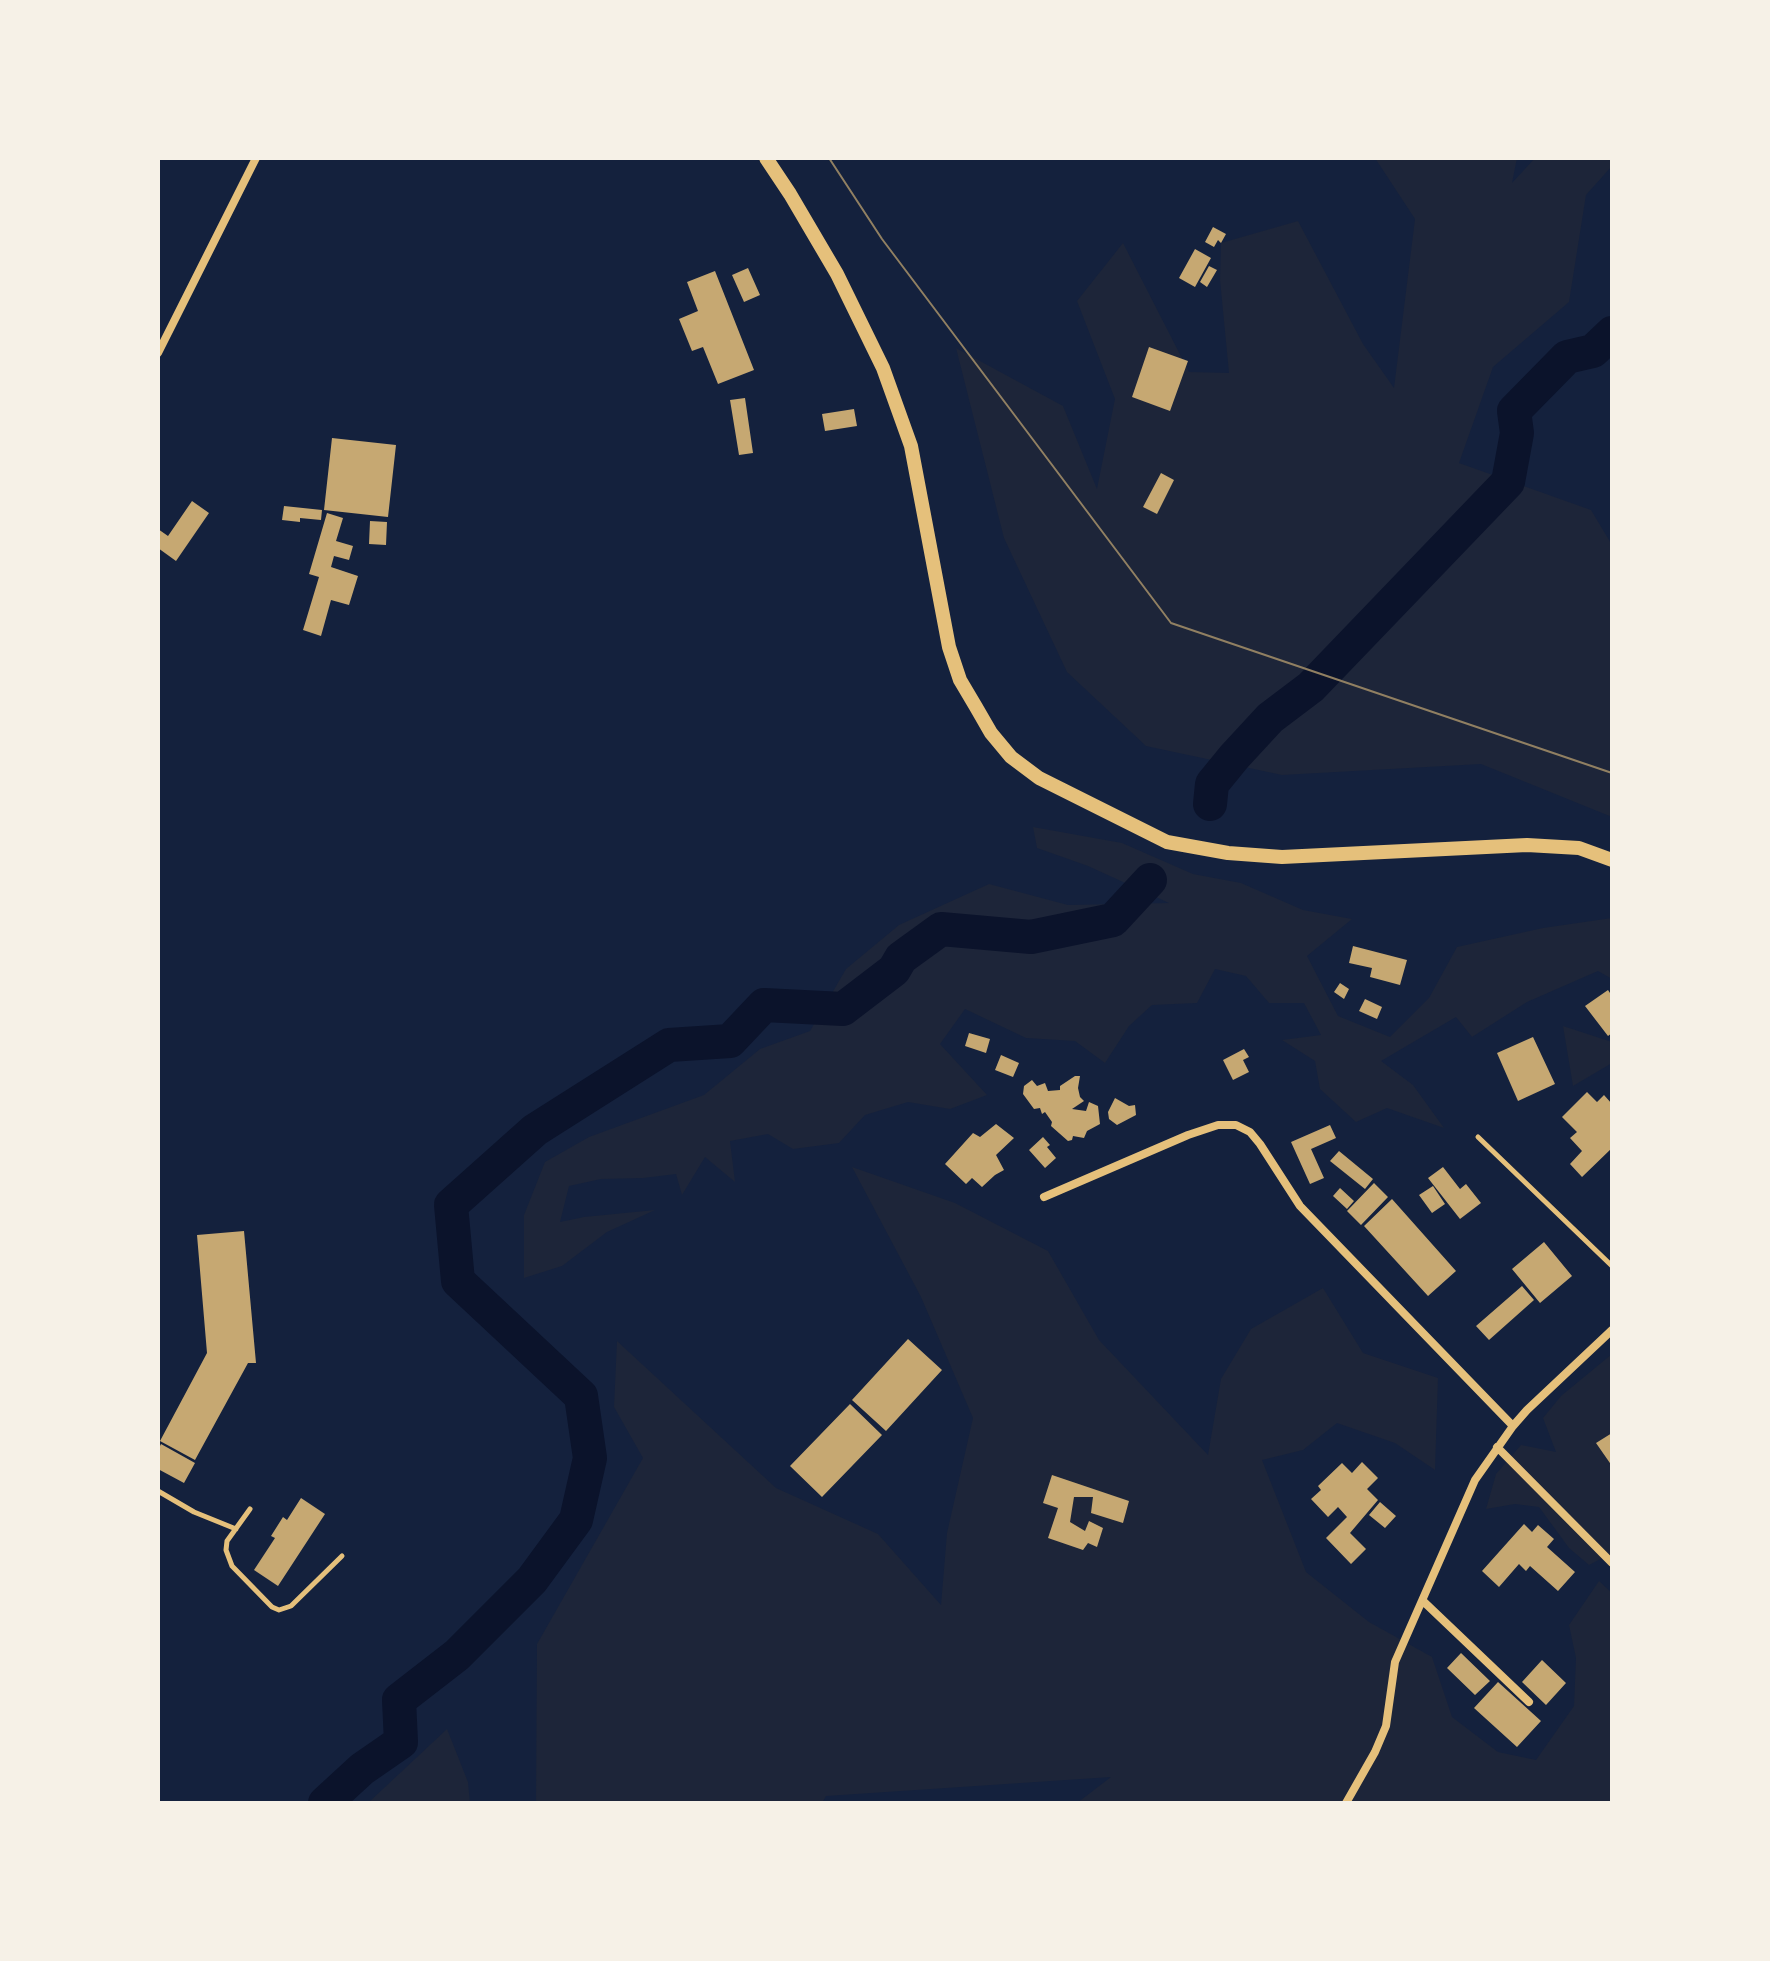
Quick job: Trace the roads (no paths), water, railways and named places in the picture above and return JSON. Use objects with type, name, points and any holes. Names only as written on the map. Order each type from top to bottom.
[{"type":"main road","points":[[766,158],[837,274],[894,397],[911,446],[921,490],[949,647],[960,680],[991,733],[1011,757],[1039,778],[1167,842],[1228,853],[1282,857],[1527,845],[1579,848],[1612,860]]},
{"type":"street","points":[[158,353],[256,158]]},
{"type":"street","points":[[1044,1197],[1188,1135],[1218,1125],[1236,1125],[1250,1132],[1260,1144],[1300,1206],[1513,1426]]},
{"type":"street","points":[[1346,1803],[1361,1780],[1386,1726],[1395,1662],[1475,1480],[1513,1426],[1612,1330]]},
{"type":"street","points":[[1497,1447],[1612,1563]]},
{"type":"street","points":[[1423,1601],[1529,1702]]},
{"type":"lane","points":[[1478,1137],[1612,1266]]},
{"type":"lane","points":[[158,1491],[194,1512],[236,1529]]},
{"type":"lane","points":[[250,1509],[227,1541],[226,1550],[232,1566],[272,1607],[279,1610],[291,1606],[342,1556]]},
{"type":"waterway","points":[[1210,804],[1212,784],[1270,718],[1311,687],[1508,482],[1517,433],[1514,411],[1567,357],[1593,351],[1612,333]]},
{"type":"waterway","points":[[325,1803],[362,1769],[401,1742],[399,1700],[457,1655],[532,1580],[576,1520],[590,1458],[581,1396],[458,1281],[451,1205],[535,1130],[669,1045],[730,1041],[764,1005],[843,1009],[894,970],[901,958],[941,929],[1031,937],[1113,920],[1150,880]]},
{"type":"tram line","points":[[829,158],[882,239],[1171,623],[1612,773]]}]
